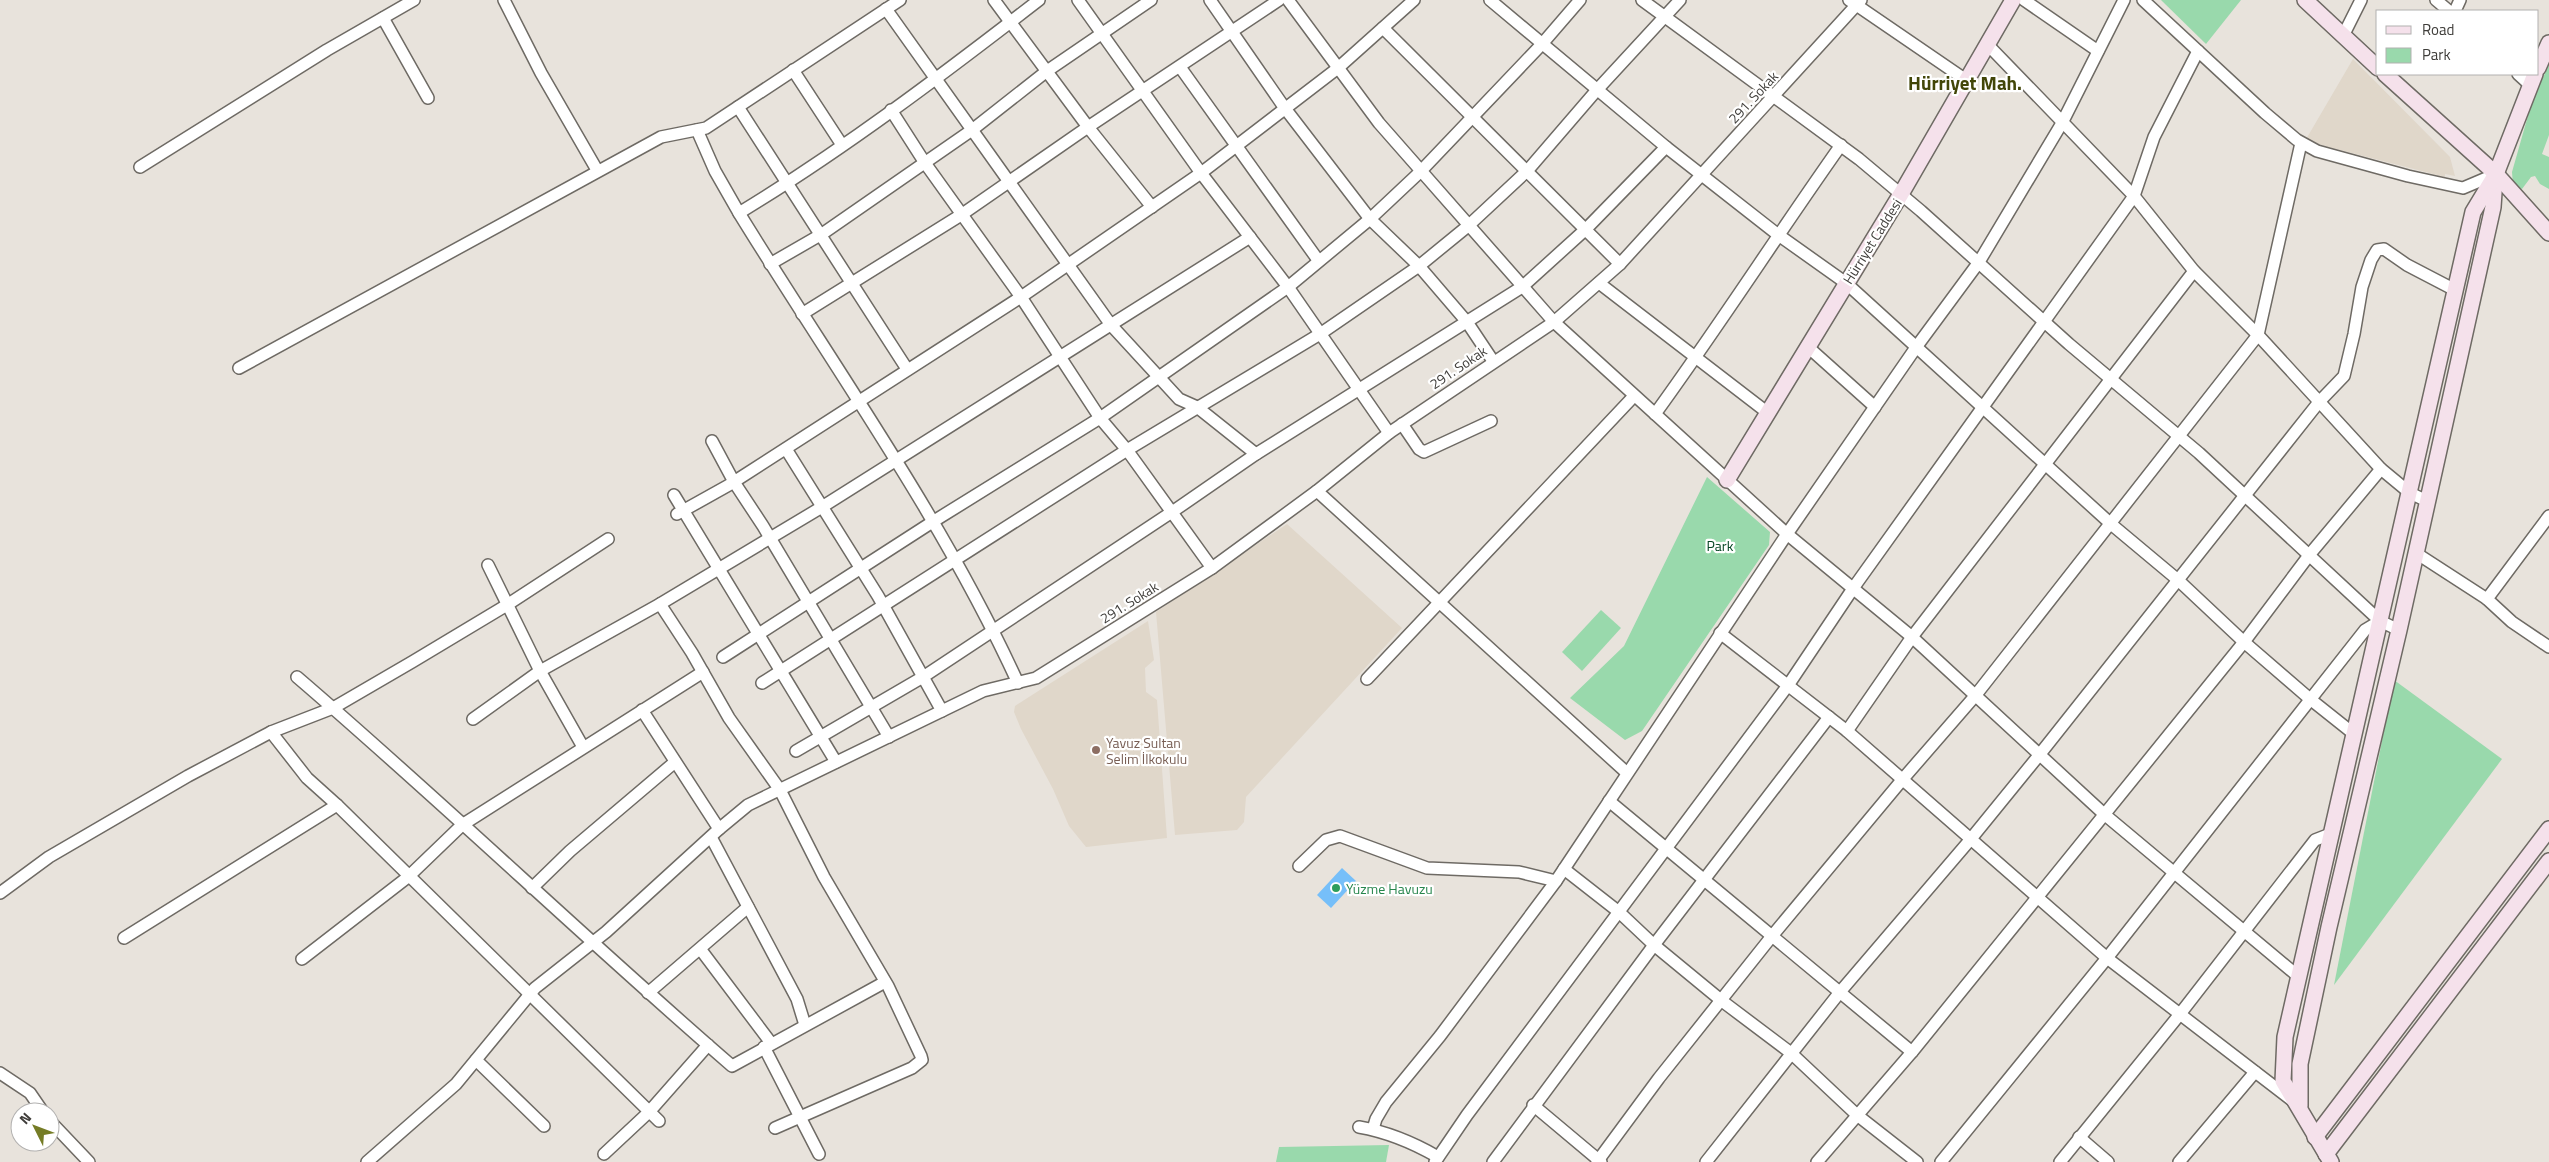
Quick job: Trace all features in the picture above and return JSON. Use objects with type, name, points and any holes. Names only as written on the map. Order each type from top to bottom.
[{"type":"street","points":[[140,167],[414,0]]},
{"type":"street","points":[[504,0],[541,73],[597,170]]},
{"type":"street","points":[[239,368],[597,170],[661,137],[706,128],[900,0]]},
{"type":"street","points":[[994,0],[1088,127],[1152,206]]},
{"type":"street","points":[[739,214],[789,183],[935,79],[1039,0]]},
{"type":"street","points":[[1078,0],[1201,173],[1288,287],[1389,433]]},
{"type":"street","points":[[770,264],[822,234],[925,163],[972,130],[1048,71],[1151,0]]},
{"type":"street","points":[[1210,0],[1284,107],[1370,219],[1419,266],[1467,322],[1493,361]]},
{"type":"street","points":[[802,314],[961,215],[1088,127],[1279,0]]},
{"type":"street","points":[[1288,0],[1338,68],[1420,172],[1554,322],[1787,534],[1854,587],[1912,637],[2104,814],[2298,977]]},
{"type":"street","points":[[680,513],[734,482],[1021,297],[1201,173],[1284,107],[1338,68],[1414,0]]},
{"type":"street","points":[[1490,0],[1596,91],[1666,147],[1777,234],[1846,283],[2111,524],[2178,580],[2244,642],[2354,734]]},
{"type":"street","points":[[723,658],[860,568],[1100,418],[1288,287],[1318,260],[1370,219],[1420,172],[1542,44],[1580,0]]},
{"type":"street","points":[[1642,0],[1665,19],[1841,145],[1901,194],[2044,322],[2179,436],[2310,554],[2380,621],[2399,630]]},
{"type":"street","points":[[762,683],[1127,450],[1320,334],[1419,266],[1468,226],[1528,170],[1596,91],[1665,19],[1680,0]]},
{"type":"street","name":"Hürriyet Caddesi","points":[[1727,480],[1901,194],[2013,0]]},
{"type":"street","points":[[2024,0],[2098,51]]},
{"type":"street","points":[[1373,1129],[1376,1119],[1386,1102],[1440,1036],[1556,881],[1787,534],[1917,346],[1979,262],[2062,123],[2124,0]]},
{"type":"street","points":[[2143,0],[2265,113],[2301,143],[2317,151],[2408,176],[2463,188],[2496,174]]},
{"type":"street","points":[[2305,0],[2376,66]]},
{"type":"street","points":[[2343,36],[2361,0]]},
{"type":"street","points":[[2436,0],[2448,10]]},
{"type":"street","points":[[1855,2],[1966,80]]},
{"type":"street","name":"291. Sokak","points":[[367,1162],[456,1084],[535,988],[593,943],[748,805],[984,691],[1036,678],[1212,568],[1317,491],[1389,433],[1493,361],[1554,322],[1620,264],[1701,173],[1774,98],[1855,2]]},
{"type":"street","points":[[886,8],[1112,325],[1179,399],[1197,407],[1256,454]]},
{"type":"street","points":[[384,18],[428,98]]},
{"type":"street","points":[[1383,28],[1528,170],[1620,264]]},
{"type":"street","points":[[2539,66],[2549,42]]},
{"type":"street","points":[[1987,44],[2134,196],[2194,271],[2258,335],[2381,469],[2410,493],[2427,501]]},
{"type":"street","points":[[1359,1127],[1373,1129],[1402,1138],[1436,1159],[1789,684],[1854,587],[2134,196],[2154,137],[2198,51]]},
{"type":"street","points":[[1180,67],[1318,260]]},
{"type":"street","points":[[793,70],[842,145]]},
{"type":"street","points":[[2386,75],[2496,174],[2549,233]]},
{"type":"street","points":[[2521,75],[2533,79],[2496,174],[2473,212],[2354,734],[2334,833],[2285,1037],[2284,1081],[2300,1106],[2325,1159],[2549,861]]},
{"type":"street","points":[[738,107],[822,234],[907,369]]},
{"type":"street","points":[[891,110],[961,215],[1021,297],[1100,418],[1127,450],[1212,568]]},
{"type":"street","points":[[696,130],[715,171],[739,214],[898,460],[934,521],[994,629],[1018,683]]},
{"type":"street","points":[[1533,1106],[1599,1161],[1659,1078],[1772,936],[1975,696],[2258,335],[2301,143]]},
{"type":"street","points":[[1655,414],[1696,357],[1777,234],[1841,145]]},
{"type":"street","points":[[796,751],[923,677],[1256,454],[1522,287],[1586,229],[1666,147]]},
{"type":"street","points":[[2300,1106],[2302,1055],[2329,927],[2399,630],[2493,207],[2496,174]]},
{"type":"street","points":[[473,718],[540,671],[660,604],[822,507],[1250,237]]},
{"type":"street","points":[[1706,1162],[1840,992],[1970,840],[2319,402],[2344,376],[2362,287],[2371,260],[2377,250],[2384,249],[2407,265],[2455,290]]},
{"type":"street","points":[[1847,731],[1912,637],[2044,464],[2112,380],[2194,271]]},
{"type":"street","points":[[1599,283],[1768,413]]},
{"type":"street","points":[[1808,347],[1875,407]]},
{"type":"street","points":[[1367,678],[1634,396]]},
{"type":"street","points":[[1402,424],[1424,452],[1490,421]]},
{"type":"street","points":[[712,441],[734,482],[770,538],[829,640],[872,706],[889,737]]},
{"type":"street","points":[[786,448],[882,605],[942,711]]},
{"type":"street","points":[[1817,1162],[1912,1052],[2244,642],[2310,554],[2381,469]]},
{"type":"street","points":[[1317,491],[1627,773]]},
{"type":"street","points":[[674,495],[680,513],[720,569],[836,762]]},
{"type":"street","points":[[2487,599],[2549,516]]},
{"type":"street","points":[[0,893],[49,857],[188,776],[271,732],[333,708],[508,605],[608,540]]},
{"type":"street","points":[[2416,554],[2487,599],[2512,622],[2549,647]]},
{"type":"street","points":[[488,565],[540,671],[583,747]]},
{"type":"street","points":[[660,604],[703,672],[729,718],[780,790],[824,877],[885,982],[922,1060],[912,1068],[775,1128]]},
{"type":"street","points":[[1940,1162],[2107,958],[2365,630],[2380,621]]},
{"type":"street","points":[[1720,633],[1789,684],[1847,731],[2107,958],[2300,1106]]},
{"type":"street","points":[[302,959],[408,877],[462,825],[703,672]]},
{"type":"street","points":[[297,677],[397,763],[462,825],[732,1066],[885,982]]},
{"type":"street","points":[[642,710],[676,762],[715,833],[748,906],[797,1000],[805,1025]]},
{"type":"street","points":[[1493,1162],[1654,945],[1830,717]]},
{"type":"street","points":[[271,732],[307,778],[337,805],[408,877],[659,1121]]},
{"type":"street","points":[[532,888],[570,851],[676,762]]},
{"type":"street","points":[[1609,800],[1912,1052]]},
{"type":"street","points":[[124,938],[337,805]]},
{"type":"street","points":[[2315,1137],[2549,829]]},
{"type":"street","points":[[2060,1162],[2180,1014],[2315,840],[2334,833]]},
{"type":"street","points":[[1299,866],[1326,840],[1340,836],[1427,868],[1519,872],[1556,881]]},
{"type":"street","points":[[1564,869],[1619,912],[1654,945],[1791,1053],[1857,1115],[1917,1162]]},
{"type":"street","points":[[648,993],[701,950],[748,906]]},
{"type":"street","points":[[701,950],[768,1045],[799,1118],[819,1154]]},
{"type":"street","points":[[604,1154],[650,1112],[708,1045]]},
{"type":"street","points":[[476,1060],[544,1126]]},
{"type":"street","points":[[2179,1162],[2255,1072]]},
{"type":"street","points":[[0,1073],[30,1093],[36,1102]]},
{"type":"street","points":[[60,1131],[90,1162]]},
{"type":"street","points":[[2079,1137],[2108,1162]]},
{"type":"shaded area","points":[[2353,59],[2450,157],[2455,176],[2445,174],[2445,177],[2305,141]]},
{"type":"shaded area","points":[[1287,524],[1402,628],[1246,797],[1244,822],[1237,830],[1175,835],[1156,612]]},
{"type":"shaded area","name":"Yavuz Sultan Selim İlkokulu","points":[[1148,621],[1154,660],[1145,668],[1146,692],[1157,700],[1167,838],[1086,847],[1069,826],[1053,789],[1021,729],[1014,712],[1015,706]]},
{"type":"green space","points":[[2161,0],[2241,0],[2206,44]]},
{"type":"green space","points":[[2549,65],[2549,135],[2542,154],[2549,157],[2549,189],[2540,184],[2535,176],[2531,177],[2522,189],[2513,185],[2512,172],[2533,98]]},
{"type":"green space","name":"Park","points":[[1707,477],[1770,532],[1769,545],[1642,731],[1625,740],[1570,698],[1624,646]]},
{"type":"green space","points":[[1601,610],[1621,628],[1582,671],[1562,652]]},
{"type":"green space","points":[[2394,680],[2502,759],[2334,985]]},
{"type":"green space","points":[[1389,1145],[1386,1162],[1276,1162],[1279,1147]]},
{"type":"water","name":"Yüzme Havuzu","points":[[1342,868],[1356,881],[1331,908],[1317,895]]},
{"type":"place","name":"Yavuz Sultan Selim İlkokulu","points":[[1096,750]]},
{"type":"place","name":"Yüzme Havuzu","points":[[1336,888]]},
{"type":"district","name":"Hürriyet Mah.","points":[[1965,82]]}]
